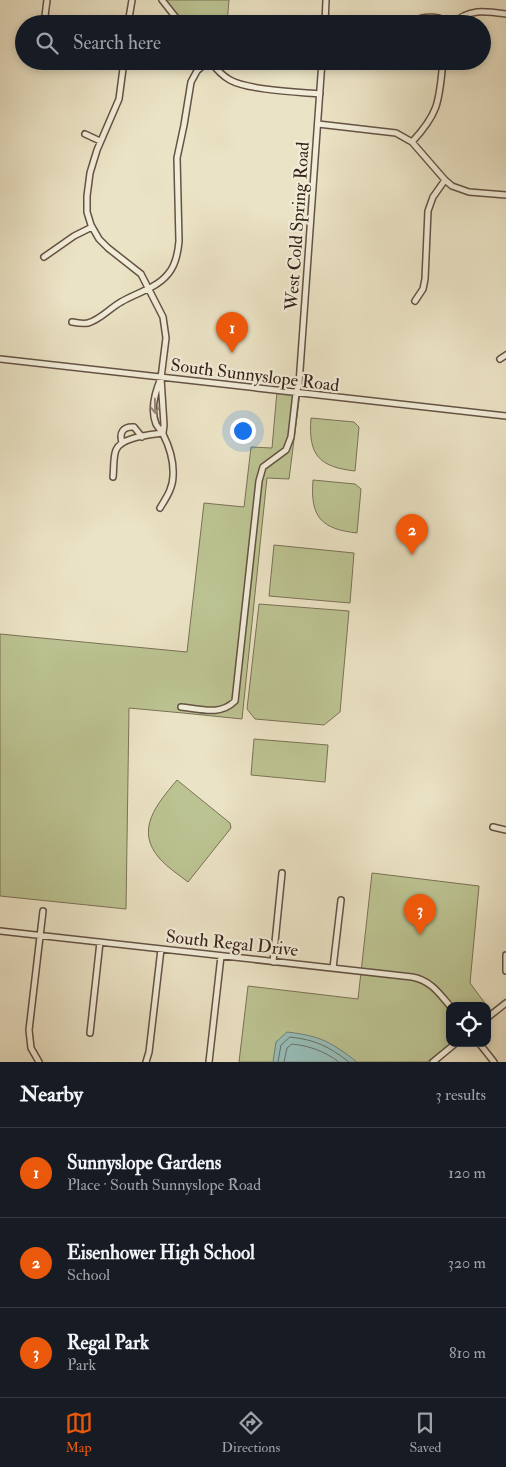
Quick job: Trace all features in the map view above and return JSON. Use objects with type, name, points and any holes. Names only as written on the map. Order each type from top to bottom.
[{"type":"street","points":[[45,15],[47,0]]},
{"type":"street","points":[[130,15],[132,0]]},
{"type":"street","points":[[162,0],[174,15]]},
{"type":"street","points":[[325,15],[326,0]]},
{"type":"street","points":[[466,15],[485,11],[506,14]]},
{"type":"street","points":[[123,70],[119,99],[92,164],[88,186],[88,212],[92,227],[99,239],[141,274],[161,310],[164,323],[165,348],[161,378],[164,425],[162,433]]},
{"type":"street","points":[[72,322],[90,322],[123,301],[160,282],[168,274],[176,258],[179,241],[177,158],[189,89],[198,70]]},
{"type":"street","points":[[217,70],[236,83],[320,94]]},
{"type":"street","name":"West Cold Spring Road","points":[[181,707],[220,711],[229,707],[234,701],[259,481],[263,467],[286,450],[291,437],[296,393],[299,384],[321,70]]},
{"type":"street","points":[[412,142],[430,122],[435,112],[442,70]]},
{"type":"street","points":[[318,124],[396,133],[412,142],[445,180],[458,189],[469,192],[506,195]]},
{"type":"street","points":[[85,134],[100,141]]},
{"type":"street","points":[[415,301],[425,279],[428,211],[433,197],[445,180]]},
{"type":"street","points":[[44,257],[80,232],[92,227]]},
{"type":"street","points":[[500,359],[506,355]]},
{"type":"street","name":"South Sunnyslope Road","points":[[0,360],[506,416]]},
{"type":"street","points":[[160,508],[171,489],[174,476],[172,460],[162,433],[156,424],[155,392],[161,378]]},
{"type":"street","points":[[122,442],[121,432],[129,426],[134,427],[142,437]]},
{"type":"street","points":[[113,477],[116,449],[122,442],[162,433]]},
{"type":"street","points":[[493,827],[506,830]]},
{"type":"street","points":[[273,962],[282,873]]},
{"type":"street","points":[[333,968],[341,900]]},
{"type":"street","points":[[39,1062],[31,1048],[29,1030],[43,911]]},
{"type":"street","name":"South Regal Drive","points":[[0,931],[417,978],[424,980],[435,988],[447,1002]]},
{"type":"street","points":[[90,1033],[100,942]]},
{"type":"street","points":[[146,1062],[149,1052],[161,949]]},
{"type":"street","points":[[506,955],[506,971]]},
{"type":"street","points":[[209,1062],[221,956]]},
{"type":"street","points":[[491,1015],[506,1004]]},
{"type":"street","points":[[433,1062],[451,1047]]},
{"type":"street","points":[[482,1047],[494,1062]]},
{"type":"green space","points":[[162,0],[229,0],[228,15],[174,15]]},
{"type":"green space","points":[[277,391],[300,393],[289,479],[267,478],[242,719],[129,708],[126,909],[0,896],[0,634],[187,652],[204,503],[244,507],[251,447],[272,448]]},
{"type":"green space","points":[[311,418],[354,422],[359,427],[355,471],[333,466],[318,457],[312,441]]},
{"type":"green space","points":[[313,480],[355,484],[361,489],[357,533],[335,528],[320,519],[314,503]]},
{"type":"green space","points":[[274,545],[354,553],[350,603],[269,596]]},
{"type":"green space","points":[[259,604],[349,611],[340,712],[324,725],[255,719],[247,709]]},
{"type":"green space","points":[[254,739],[328,745],[325,782],[251,775]]},
{"type":"green space","points":[[177,780],[230,823],[231,828],[188,882],[160,859],[152,848],[149,838],[151,818],[162,798]]},
{"type":"green space","points":[[372,873],[479,886],[470,983],[484,1002],[446,1002],[446,1047],[427,1062],[239,1062],[248,986],[358,999]]},
{"type":"water","points":[[287,1032],[325,1041],[340,1049],[357,1062],[273,1062],[276,1042]]},
{"type":"place","name":"Sunnyslope Gardens","points":[[232,353]]},
{"type":"place","name":"Eisenhower High School","points":[[412,555]]},
{"type":"place","name":"Regal Park","points":[[420,935]]}]
